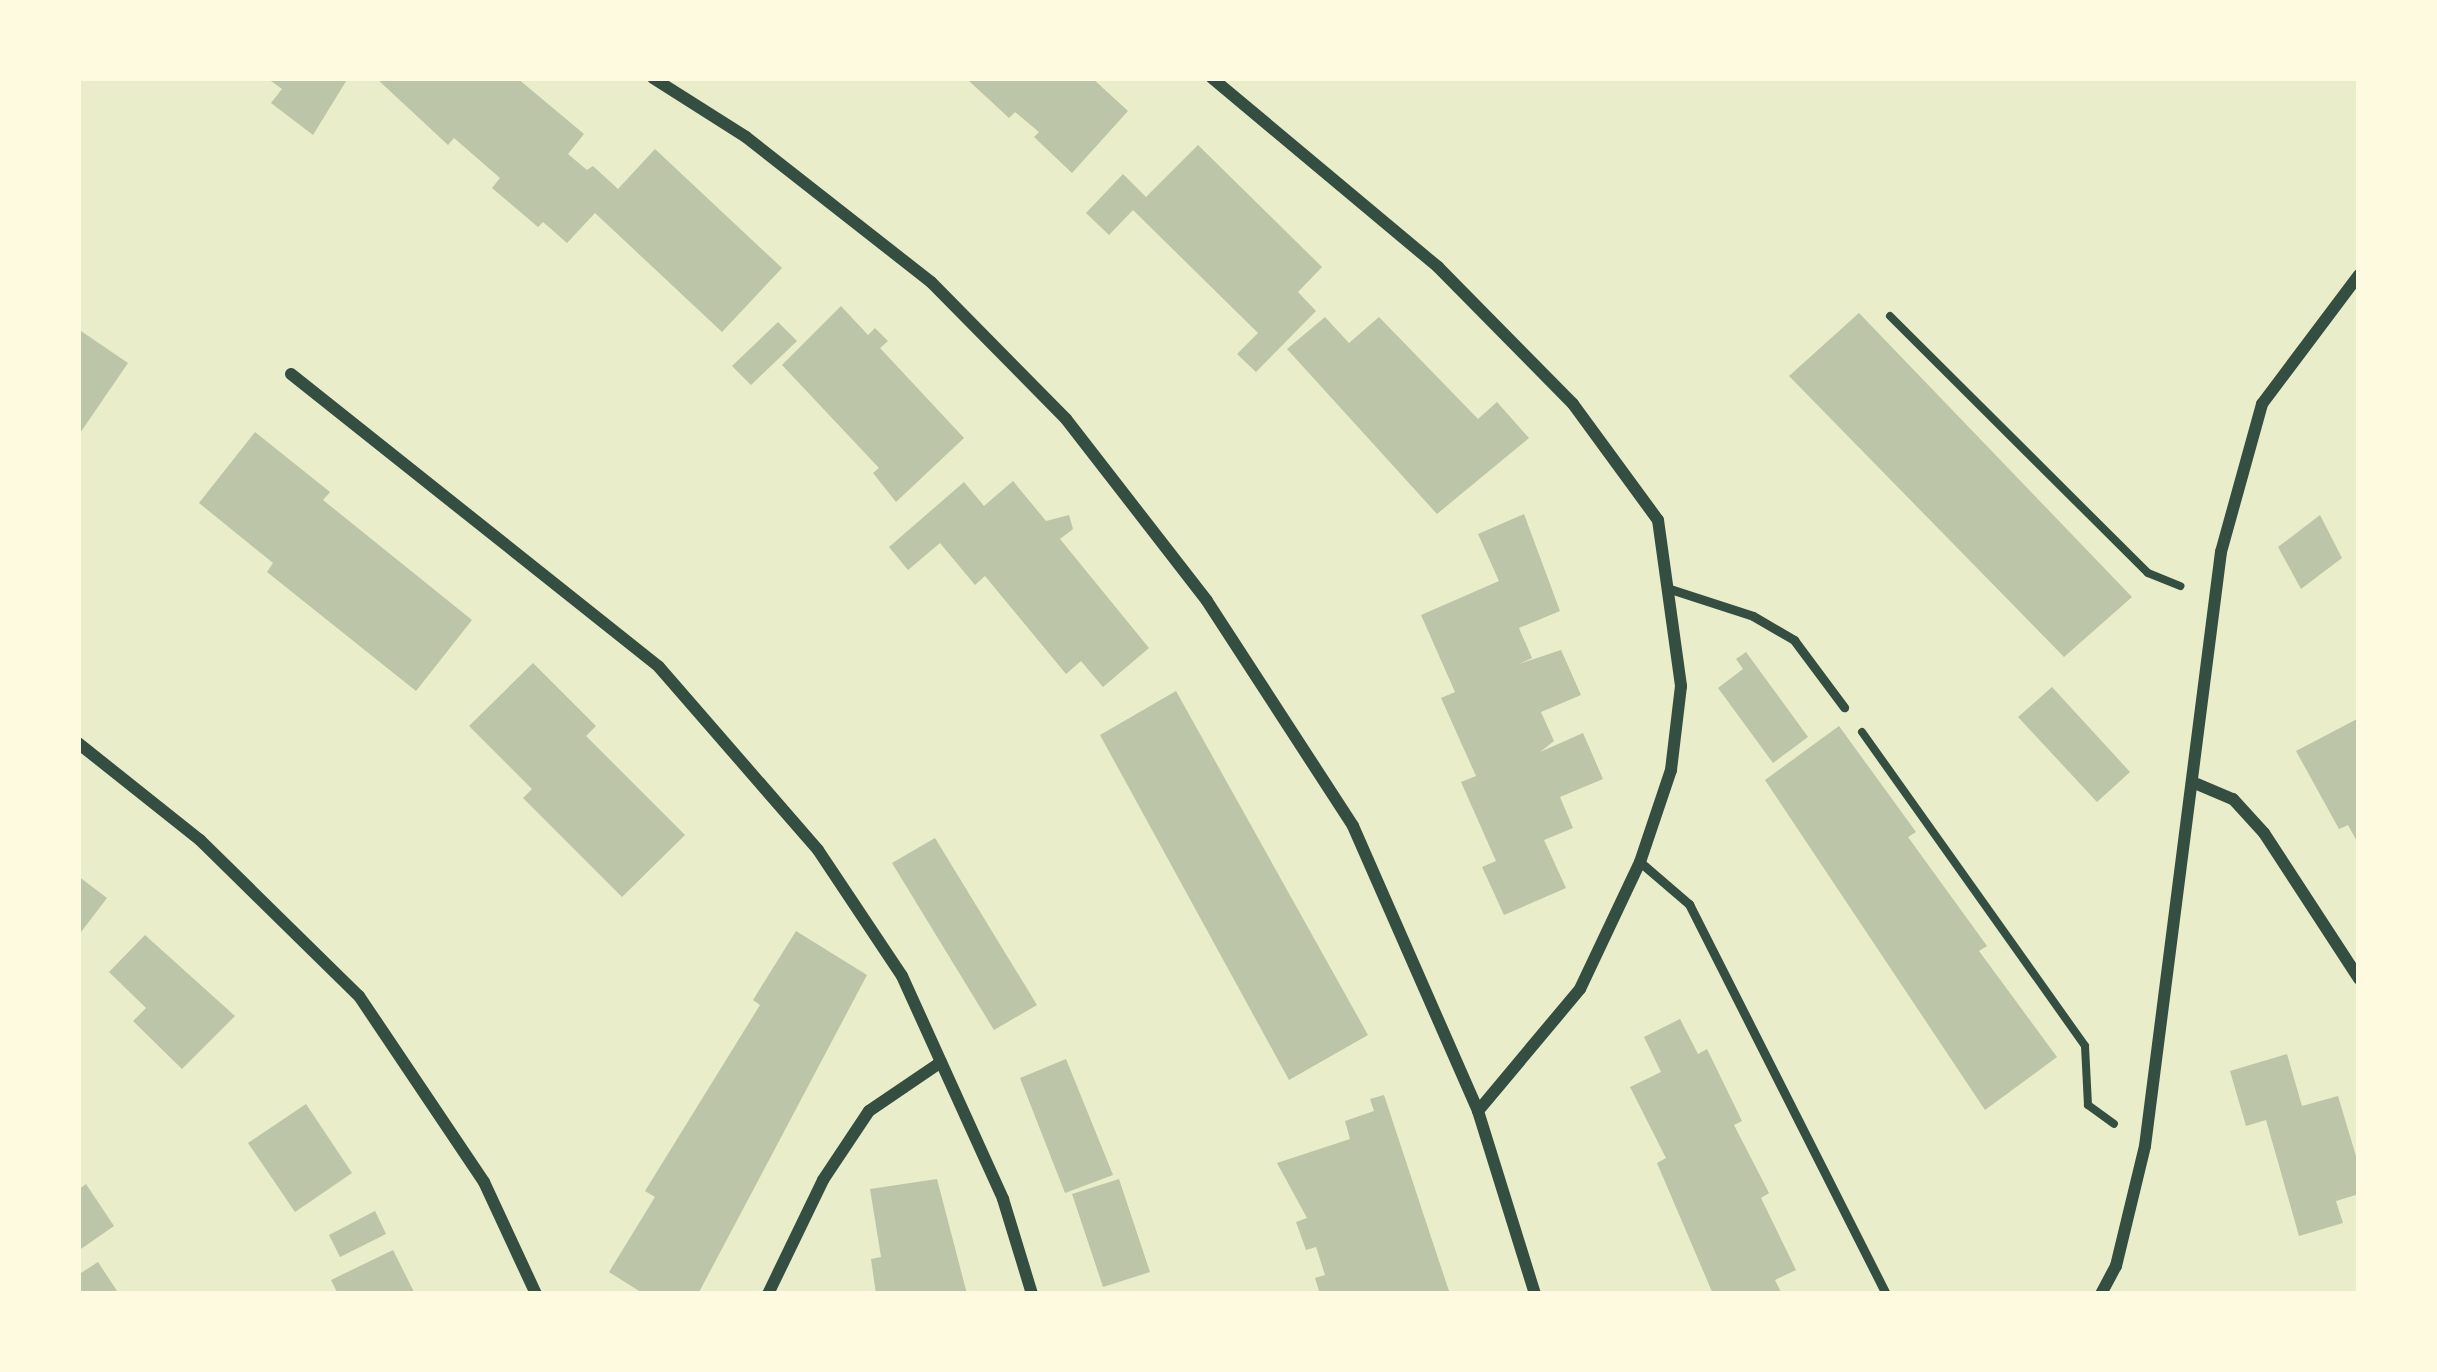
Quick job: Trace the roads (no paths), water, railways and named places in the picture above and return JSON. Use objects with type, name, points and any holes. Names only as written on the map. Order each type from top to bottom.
[{"type":"street","points":[[653,78],[746,137],[931,282],[1066,419],[1207,601],[1353,826],[1478,1111],[1535,1294]]},
{"type":"street","points":[[1212,78],[1438,267],[1573,404],[1658,520],[1681,686],[1671,770],[1640,862],[1580,988],[1478,1111]]},
{"type":"street","points":[[2101,1294],[2116,1266],[2145,1146],[2197,784],[2216,600],[2262,404],[2359,275]]},
{"type":"street","points":[[291,374],[659,668],[818,850],[902,976],[1003,1199],[1032,1294]]},
{"type":"street","points":[[78,742],[200,840],[359,996],[484,1183],[536,1294]]},
{"type":"street","points":[[2197,784],[2233,799],[2264,833],[2359,979]]},
{"type":"street","points":[[768,1294],[823,1180],[868,1111],[940,1061]]},
{"type":"lane","points":[[1667,588],[1753,616],[1793,640],[1844,706]]},
{"type":"lane","points":[[1640,862],[1689,904],[1886,1294]]}]
